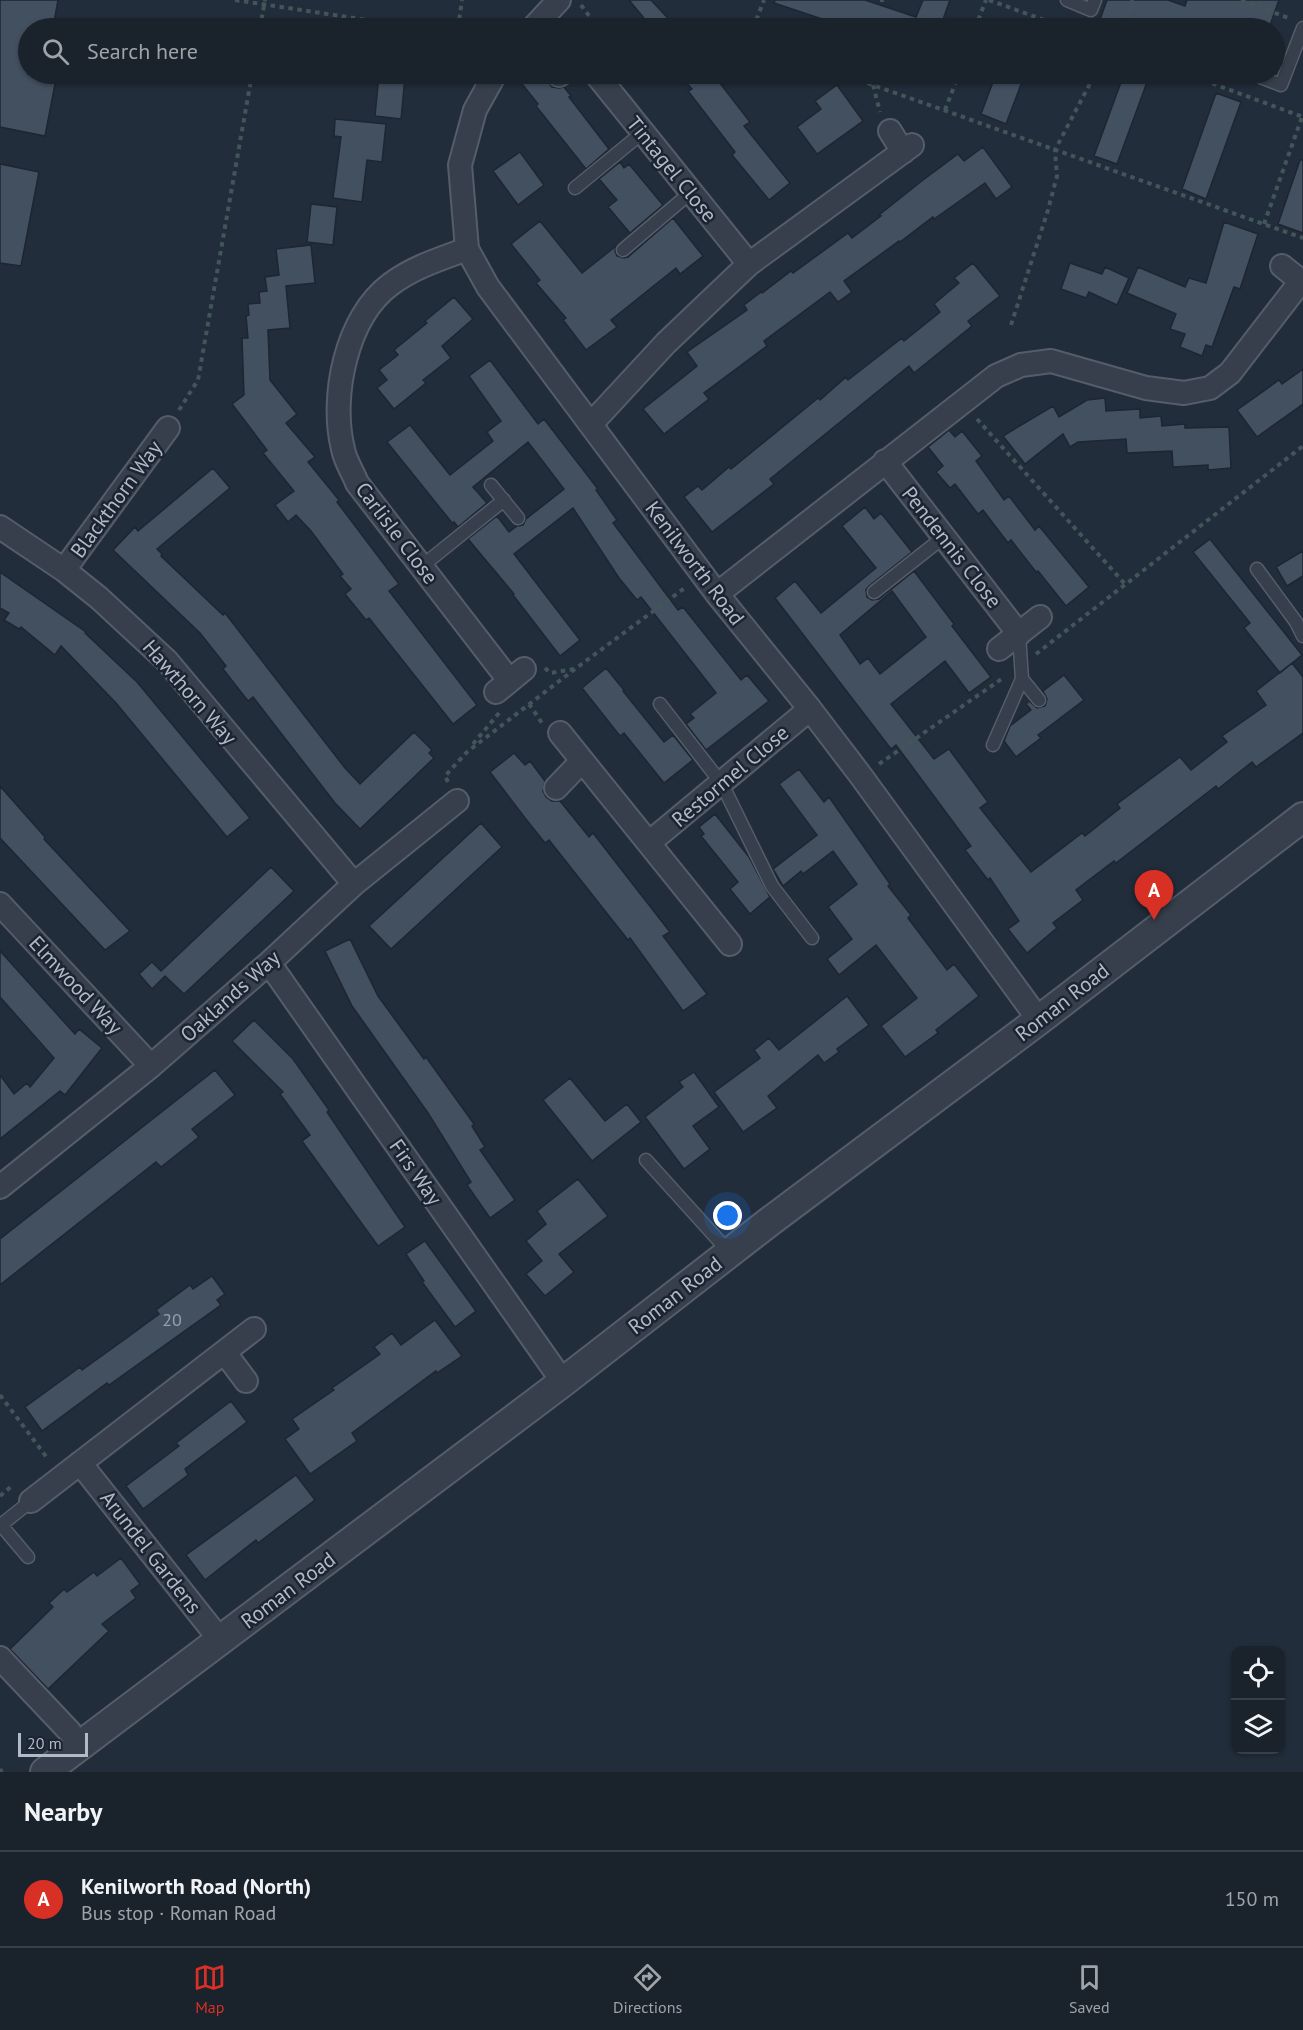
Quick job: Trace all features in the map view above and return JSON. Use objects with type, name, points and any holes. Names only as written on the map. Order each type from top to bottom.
[{"type":"street","points":[[542,18],[559,0]]},
{"type":"street","name":"Kenilworth Road","points":[[489,84],[475,110],[460,165],[466,249],[488,286],[717,594],[861,776],[1039,1020]]},
{"type":"street","name":"Tintagel Close","points":[[604,84],[749,264]]},
{"type":"street","points":[[591,424],[666,343],[749,264],[907,149],[890,131]]},
{"type":"street","name":"Carlisle Close","points":[[466,249],[415,268],[389,285],[364,313],[350,345],[341,375],[338,407],[343,450],[357,483],[510,680]]},
{"type":"street","points":[[717,594],[981,386],[996,376],[1021,365],[1051,361],[1146,388],[1184,393],[1210,388],[1230,373],[1302,282],[1282,266]]},
{"type":"street","name":"Blackthorn Way","points":[[64,570],[168,428]]},
{"type":"street","name":"Pendennis Close","points":[[885,461],[1019,634]]},
{"type":"street","name":"Hawthorn Way","points":[[0,527],[64,570],[99,598],[167,661],[354,884]]},
{"type":"street","points":[[999,649],[1040,617]]},
{"type":"street","name":"Restormel Close","points":[[650,842],[810,709]]},
{"type":"street","points":[[560,733],[730,944]]},
{"type":"street","points":[[556,788],[582,761]]},
{"type":"street","name":"Oaklands Way","points":[[0,1187],[151,1066],[269,963],[354,884],[457,801]]},
{"type":"street","name":"Roman Road","points":[[50,1771],[76,1738],[221,1641],[1303,817]]},
{"type":"street","name":"Elmwood Way","points":[[0,904],[151,1066]]},
{"type":"street","name":"Firs Way","points":[[269,963],[563,1382]]},
{"type":"street","points":[[39,1494],[254,1329]]},
{"type":"street","points":[[225,1353],[246,1381]]},
{"type":"street","name":"Arundel Gardens","points":[[80,1463],[221,1641]]},
{"type":"street","points":[[0,1658],[76,1738]]},
{"type":"lane","points":[[1067,0],[1091,10],[1095,0]]},
{"type":"lane","points":[[1285,75],[1303,28]]},
{"type":"lane","points":[[575,188],[642,133]]},
{"type":"lane","points":[[623,250],[690,193]]},
{"type":"lane","points":[[491,484],[518,518]]},
{"type":"lane","points":[[421,567],[504,500]]},
{"type":"lane","points":[[874,592],[945,536]]},
{"type":"lane","points":[[1257,569],[1296,622],[1303,636]]},
{"type":"lane","points":[[993,745],[1021,672],[1019,634]]},
{"type":"lane","points":[[1021,672],[1039,700]]},
{"type":"lane","points":[[660,704],[722,784],[772,886],[812,938]]},
{"type":"lane","points":[[646,1160],[729,1253]]},
{"type":"lane","points":[[27,1557],[1,1525],[39,1494]]},
{"type":"path","points":[[235,0],[265,2],[360,18]]},
{"type":"path","points":[[459,18],[462,0]]},
{"type":"path","points":[[577,0],[590,18]]},
{"type":"path","points":[[757,18],[764,0]]},
{"type":"path","points":[[979,18],[987,0],[1038,18]]},
{"type":"path","points":[[1124,18],[1133,0]]},
{"type":"path","points":[[1241,0],[1293,19]]},
{"type":"path","points":[[262,18],[265,2]]},
{"type":"path","points":[[168,428],[198,380],[250,84]]},
{"type":"path","points":[[871,84],[1303,238]]},
{"type":"path","points":[[945,110],[955,84]]},
{"type":"path","points":[[1011,326],[1057,176],[1055,150],[1090,84]]},
{"type":"path","points":[[1214,84],[1303,117],[1264,224]]},
{"type":"path","points":[[972,414],[1125,584]]},
{"type":"path","points":[[861,776],[1021,672],[1125,584],[1303,446]]},
{"type":"path","points":[[467,752],[689,585]]},
{"type":"path","points":[[445,776],[502,710],[493,700],[510,680]]},
{"type":"path","points":[[0,1395],[49,1458],[33,1470],[39,1494]]},
{"type":"building","points":[[0,0],[58,0],[55,18],[18,18],[18,84],[55,84],[45,136],[0,127]]},
{"type":"building","points":[[629,0],[651,0],[668,18],[644,18]]},
{"type":"building","points":[[775,0],[865,0],[916,17],[923,0],[950,0],[944,18],[819,18],[774,3]]},
{"type":"building","points":[[1107,0],[1168,0],[1185,6],[1187,0],[1279,0],[1273,18],[1101,18]]},
{"type":"building","points":[[378,84],[404,84],[401,119],[375,116]]},
{"type":"building","points":[[522,84],[550,84],[552,87],[564,87],[571,96],[569,97],[609,149],[586,169],[536,106],[538,104]]},
{"type":"building","points":[[687,84],[721,84],[750,122],[744,126],[790,183],[769,200],[732,155],[735,152],[688,91],[692,89]]},
{"type":"building","points":[[992,84],[1021,84],[1006,124],[981,114]]},
{"type":"building","points":[[1120,84],[1146,84],[1117,164],[1094,156]]},
{"type":"building","points":[[837,85],[863,121],[817,154],[797,127],[821,109],[815,101]]},
{"type":"building","points":[[1216,93],[1241,102],[1206,199],[1182,189]]},
{"type":"building","points":[[335,119],[386,124],[382,162],[367,160],[362,202],[333,198],[341,137],[334,136]]},
{"type":"building","points":[[983,147],[1012,187],[996,199],[985,183],[899,241],[844,281],[852,292],[838,302],[830,292],[764,341],[767,346],[704,393],[709,399],[664,434],[643,409],[697,366],[687,352],[747,310],[744,305],[848,233],[852,238],[958,154],[964,161]]},
{"type":"building","points":[[520,152],[544,185],[518,205],[493,171]]},
{"type":"building","points":[[1300,160],[1303,160],[1303,233],[1278,224]]},
{"type":"building","points":[[620,162],[624,168],[629,164],[663,205],[630,233],[608,207],[617,200],[599,179]]},
{"type":"building","points":[[0,164],[39,172],[21,266],[0,263]]},
{"type":"building","points":[[311,204],[337,207],[333,245],[307,242]]},
{"type":"building","points":[[673,218],[703,256],[680,274],[676,268],[611,320],[617,327],[586,350],[563,320],[566,318],[536,283],[540,280],[511,244],[540,221],[582,273],[616,246],[617,256],[628,257]]},
{"type":"building","points":[[1224,222],[1258,234],[1240,289],[1234,287],[1212,347],[1206,345],[1202,356],[1180,347],[1185,334],[1170,329],[1176,314],[1127,293],[1138,267],[1185,287],[1189,278],[1206,283]]},
{"type":"building","points":[[311,245],[315,283],[286,286],[290,328],[268,330],[270,380],[297,414],[286,423],[315,457],[308,462],[339,500],[337,502],[399,584],[389,591],[477,705],[453,724],[369,618],[366,620],[345,594],[351,589],[340,576],[343,574],[311,531],[296,515],[288,522],[275,505],[294,491],[263,453],[267,450],[232,404],[244,395],[242,338],[248,338],[246,316],[249,315],[248,304],[260,303],[259,292],[267,291],[265,277],[279,275],[276,249]]},
{"type":"building","points":[[973,263],[1000,296],[968,321],[972,326],[914,373],[909,366],[770,479],[774,484],[712,532],[684,497],[698,486],[702,490],[818,398],[820,400],[846,377],[848,380],[902,338],[904,341],[940,312],[934,304],[959,283],[954,278]]},
{"type":"building","points":[[1070,263],[1102,274],[1105,267],[1129,278],[1117,305],[1089,292],[1086,298],[1061,289]]},
{"type":"building","points":[[454,297],[473,319],[442,346],[451,358],[423,380],[426,383],[394,409],[377,388],[387,380],[379,370],[398,355],[394,350]]},
{"type":"building","points":[[490,360],[538,424],[544,419],[598,489],[596,490],[617,520],[613,523],[678,610],[683,607],[741,680],[747,675],[769,701],[706,750],[686,724],[694,718],[690,714],[716,693],[641,597],[637,600],[619,578],[573,508],[514,554],[580,640],[560,656],[514,594],[468,539],[497,516],[509,532],[523,525],[526,519],[564,489],[528,442],[473,487],[487,503],[458,527],[454,522],[453,524],[387,442],[410,425],[450,475],[493,441],[487,432],[501,421],[469,376]]},
{"type":"building","points":[[1303,369],[1303,404],[1257,437],[1237,410],[1279,380],[1282,384]]},
{"type":"building","points":[[1105,398],[1106,411],[1140,409],[1140,418],[1161,416],[1162,426],[1185,424],[1185,428],[1229,427],[1231,468],[1208,470],[1208,465],[1173,467],[1172,451],[1127,453],[1126,439],[1078,442],[1070,447],[1063,434],[1025,464],[1003,436],[1053,406],[1059,417],[1087,400]]},
{"type":"building","points":[[949,430],[955,437],[962,431],[982,456],[976,461],[1004,500],[1009,496],[1035,530],[1039,526],[1089,587],[1066,606],[1011,540],[1008,543],[983,510],[978,514],[955,484],[950,488],[936,472],[943,466],[928,447]]},
{"type":"building","points":[[213,468],[230,488],[157,549],[162,554],[161,556],[223,615],[225,613],[345,768],[360,784],[414,732],[432,750],[429,753],[434,758],[360,829],[335,803],[253,697],[248,701],[223,669],[226,666],[200,633],[113,550],[135,527],[138,531]]},
{"type":"building","points":[[865,507],[874,519],[881,513],[912,552],[869,586],[866,590],[867,597],[872,600],[879,599],[914,571],[991,677],[969,693],[945,661],[891,704],[934,759],[949,749],[988,802],[980,808],[1031,872],[1082,833],[1085,836],[1120,808],[1117,804],[1180,757],[1191,770],[1227,742],[1222,736],[1266,705],[1256,691],[1292,663],[1303,677],[1303,733],[1256,767],[1252,762],[1218,789],[1216,786],[1116,863],[1114,861],[1076,890],[1083,900],[1053,923],[1057,928],[1027,953],[1008,929],[1019,921],[990,878],[988,880],[965,850],[971,846],[896,745],[891,749],[775,598],[795,581],[821,613],[876,568],[842,526]],"holes":[[[892,591],[926,637],[880,674],[868,658],[860,664],[840,635]]]},
{"type":"building","points":[[1210,539],[1302,655],[1280,673],[1244,628],[1250,623],[1193,552]]},
{"type":"building","points":[[1303,551],[1303,576],[1287,586],[1276,567]]},
{"type":"building","points":[[0,572],[86,632],[137,682],[250,818],[227,837],[116,703],[61,646],[55,655],[21,627],[19,629],[4,620],[9,613],[0,608]]},
{"type":"building","points":[[606,668],[664,742],[673,735],[693,760],[664,783],[624,733],[620,736],[582,688]]},
{"type":"building","points":[[1064,675],[1084,700],[1038,735],[1041,738],[1016,757],[1004,741],[1010,726],[1031,710],[1026,704],[1029,701],[1037,708],[1045,706],[1047,699],[1043,691]]},
{"type":"building","points":[[514,753],[525,765],[530,761],[545,781],[543,791],[546,797],[552,801],[560,801],[589,837],[593,833],[670,932],[663,936],[707,994],[683,1011],[630,938],[628,940],[549,840],[545,843],[490,772]]},
{"type":"building","points":[[799,769],[824,802],[829,797],[890,884],[888,886],[911,915],[908,918],[947,970],[954,964],[979,996],[936,1030],[938,1033],[905,1057],[881,1026],[917,998],[876,945],[839,975],[827,959],[852,939],[828,907],[857,884],[833,851],[803,874],[801,871],[783,886],[773,869],[817,835],[779,784]]},
{"type":"building","points":[[0,786],[45,837],[44,839],[130,931],[105,950],[0,838]]},
{"type":"building","points":[[715,814],[749,857],[770,897],[750,914],[730,889],[738,882],[701,836],[704,834],[699,827]]},
{"type":"building","points":[[481,823],[502,847],[391,949],[369,926]]},
{"type":"building","points":[[271,867],[294,891],[184,994],[165,976],[152,989],[139,974],[152,962],[161,971]]},
{"type":"building","points":[[350,939],[378,996],[474,1124],[472,1126],[485,1147],[480,1150],[515,1200],[490,1218],[467,1185],[471,1182],[428,1113],[352,1006],[325,951]]},
{"type":"building","points":[[0,951],[75,1034],[79,1029],[102,1048],[65,1095],[60,1091],[0,1139],[0,1075],[14,1094],[27,1083],[30,1087],[54,1058],[0,997]]},
{"type":"building","points":[[847,996],[869,1025],[837,1049],[839,1052],[824,1063],[818,1055],[768,1096],[777,1108],[743,1132],[714,1092],[760,1058],[754,1050],[769,1038],[779,1050]]},
{"type":"building","points":[[254,1020],[293,1059],[405,1227],[378,1246],[302,1141],[310,1135],[280,1094],[283,1092],[232,1041]]},
{"type":"building","points":[[215,1070],[235,1095],[192,1129],[199,1137],[161,1167],[156,1162],[0,1285],[0,1239]]},
{"type":"building","points":[[694,1072],[719,1107],[693,1126],[710,1149],[684,1169],[645,1117],[683,1087],[679,1082]]},
{"type":"building","points":[[570,1078],[605,1121],[627,1104],[641,1122],[592,1161],[543,1100]]},
{"type":"building","points":[[578,1179],[608,1216],[559,1254],[574,1272],[545,1296],[526,1274],[542,1261],[526,1241],[546,1224],[537,1211]]},
{"type":"building","points":[[425,1241],[476,1311],[455,1327],[422,1282],[424,1281],[406,1254]]},
{"type":"building","points":[[212,1276],[225,1294],[217,1300],[221,1305],[109,1385],[107,1383],[42,1431],[25,1407],[80,1367],[82,1370],[128,1337],[159,1314],[156,1310],[190,1285],[193,1289]]},
{"type":"building","points":[[435,1320],[462,1356],[437,1373],[436,1371],[352,1433],[357,1441],[310,1474],[285,1439],[299,1429],[292,1419],[380,1354],[374,1347],[392,1333],[401,1345]]},
{"type":"building","points":[[231,1401],[247,1422],[185,1469],[188,1475],[143,1509],[126,1486],[179,1446],[176,1443]]},
{"type":"building","points":[[296,1475],[315,1500],[258,1543],[256,1540],[205,1580],[186,1555]]},
{"type":"building","points":[[121,1558],[140,1584],[131,1591],[136,1598],[102,1624],[109,1631],[48,1689],[10,1649],[53,1607],[49,1603],[64,1589],[67,1592],[94,1572],[97,1576]]},
{"type":"place","name":"Kenilworth Road (North)","points":[[1154,920]]}]
